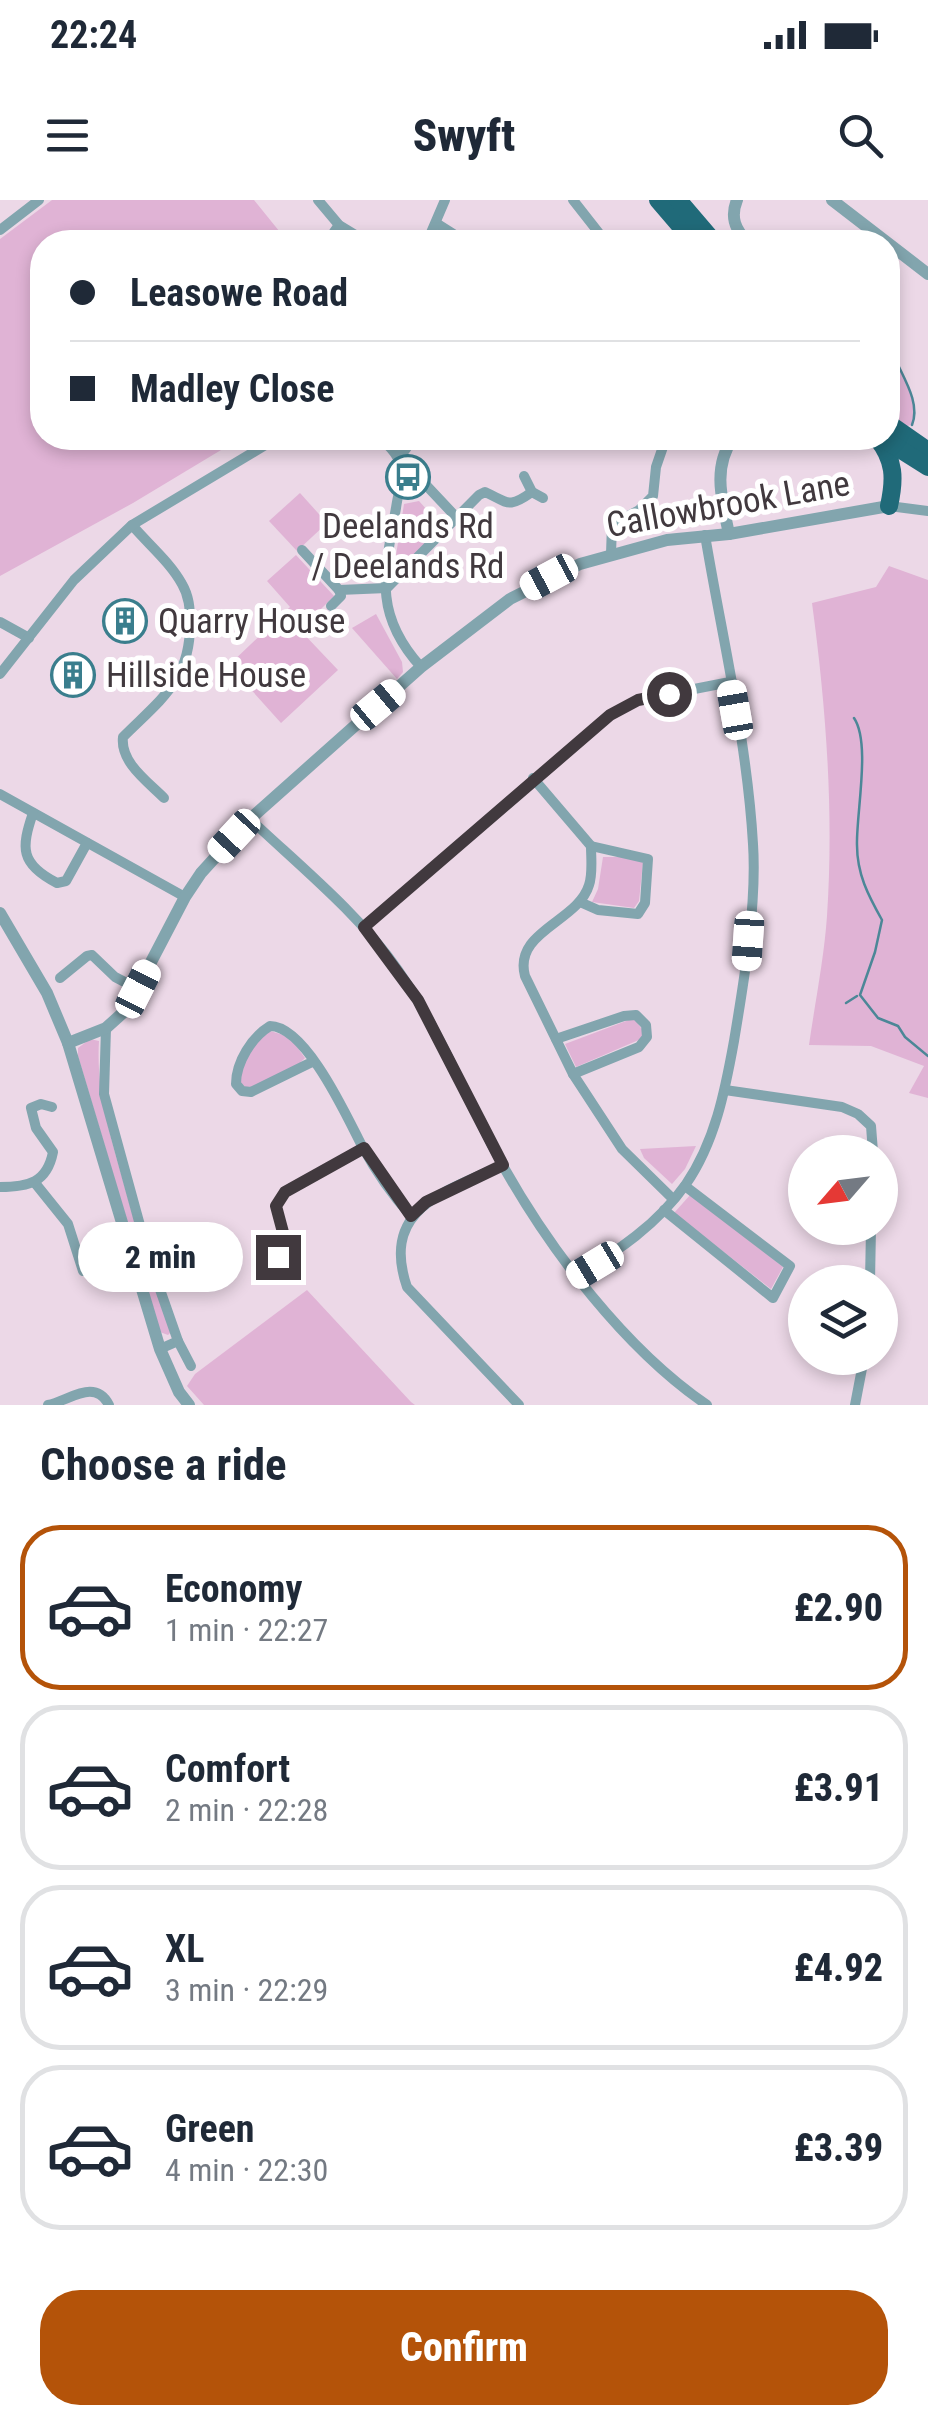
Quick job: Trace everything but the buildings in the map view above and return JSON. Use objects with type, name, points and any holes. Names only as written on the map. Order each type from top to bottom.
[{"type":"highway","points":[[658,200],[684,230]]},
{"type":"highway","points":[[678,200],[704,230]]},
{"type":"highway","points":[[900,431],[928,451]]},
{"type":"highway","points":[[887,450],[894,484],[889,506]]},
{"type":"highway","points":[[899,450],[928,468]]},
{"type":"highway","points":[[894,484],[907,468],[928,468]]},
{"type":"street","points":[[0,230],[39,200]]},
{"type":"street","points":[[318,200],[347,230]]},
{"type":"street","points":[[433,230],[444,200]]},
{"type":"street","points":[[573,200],[597,230]]},
{"type":"street","points":[[737,200],[737,230]]},
{"type":"street","points":[[832,200],[871,230]]},
{"type":"street","points":[[436,223],[447,230]]},
{"type":"street","points":[[335,230],[339,225]]},
{"type":"street","points":[[900,252],[928,274]]},
{"type":"street","points":[[0,674],[74,580],[132,525],[257,450]]},
{"type":"street","points":[[391,450],[399,458],[402,475],[387,560],[385,604],[401,645],[421,667]]},
{"type":"street","points":[[399,458],[405,450]]},
{"type":"street","points":[[611,554],[612,525],[657,498],[656,467],[662,450]]},
{"type":"street","points":[[726,450],[719,482],[729,534]]},
{"type":"street","points":[[524,476],[532,492],[543,498]]},
{"type":"street","points":[[425,484],[457,518]]},
{"type":"street","points":[[339,590],[386,588],[485,492],[515,504],[532,492]]},
{"type":"street","points":[[426,507],[436,496]]},
{"type":"street","name":"Callowbrook Lane","points":[[106,1028],[126,1010],[202,873],[250,818],[421,667],[510,599],[549,577],[611,554],[667,540],[729,534],[889,506],[928,511]]},
{"type":"street","points":[[132,525],[177,576],[186,590],[190,608],[190,642],[176,684],[122,737],[129,762],[164,798]]},
{"type":"street","points":[[576,1276],[614,1253],[664,1210],[684,1186],[708,1142],[725,1090],[746,972],[754,848],[745,766],[705,535]]},
{"type":"street","points":[[302,550],[339,590],[341,596],[331,606]]},
{"type":"street","points":[[0,622],[28,638]]},
{"type":"street","points":[[364,927],[610,715],[629,704],[730,682]]},
{"type":"street","points":[[533,778],[590,846],[648,860],[645,903],[638,914],[598,910],[580,902]]},
{"type":"street","points":[[0,794],[186,897]]},
{"type":"street","points":[[33,813],[22,844],[28,860],[42,876],[57,883],[66,881],[87,843]]},
{"type":"street","points":[[250,818],[364,927],[418,1000],[503,1165],[576,1276],[651,1356],[708,1405]]},
{"type":"street","points":[[590,846],[589,886],[580,902],[532,942],[522,963],[573,1074],[622,1149],[673,1199]]},
{"type":"street","points":[[0,913],[47,993],[68,1043],[160,1349],[189,1405]]},
{"type":"street","points":[[60,978],[92,955],[115,977],[138,989]]},
{"type":"street","points":[[556,1039],[624,1016],[636,1015],[646,1025],[647,1036],[639,1047],[573,1074]]},
{"type":"street","points":[[314,1061],[251,1092],[242,1091],[236,1084],[236,1074],[252,1040],[270,1026],[286,1030],[314,1061],[340,1098],[364,1148],[411,1216]]},
{"type":"street","points":[[68,1043],[106,1028],[104,1094],[145,1244],[178,1341],[191,1366]]},
{"type":"street","points":[[725,1090],[842,1107],[871,1126],[872,1135]]},
{"type":"street","points":[[0,1188],[25,1187],[43,1177],[53,1152],[42,1140],[31,1108],[40,1104],[52,1107]]},
{"type":"street","points":[[288,1252],[276,1206],[285,1192],[364,1148]]},
{"type":"street","points":[[503,1165],[426,1202],[411,1216],[402,1234],[400,1269],[407,1288],[519,1405]]},
{"type":"street","points":[[35,1182],[68,1224],[83,1271]]},
{"type":"street","points":[[664,1210],[772,1298],[790,1266],[684,1186]]},
{"type":"street","points":[[160,1349],[178,1341]]},
{"type":"street","points":[[856,1405],[861,1375]]},
{"type":"street","points":[[82,1379],[82,1392]]},
{"type":"street","points":[[48,1405],[82,1392],[98,1392],[109,1405]]},
{"type":"shaded area","points":[[52,200],[254,200],[278,230],[30,230],[30,450],[221,450],[0,576],[0,239]]},
{"type":"shaded area","points":[[900,369],[914,404],[912,425],[902,427]]},
{"type":"shaded area","points":[[300,493],[327,523],[297,551],[269,521]]},
{"type":"shaded area","points":[[419,501],[442,527],[399,570],[394,568],[404,504]]},
{"type":"shaded area","points":[[296,555],[334,596],[300,630],[338,670],[281,723],[229,665],[290,607],[267,581]]},
{"type":"shaded area","points":[[889,566],[928,580],[928,1098],[909,1093],[924,1066],[871,1046],[809,1045],[826,932],[830,838],[825,720],[812,603],[876,587]]},
{"type":"shaded area","points":[[376,614],[402,662],[403,672],[397,679],[352,628]]},
{"type":"shaded area","points":[[603,857],[643,862],[639,901],[634,908],[592,902]]},
{"type":"shaded area","points":[[634,1018],[644,1032],[641,1039],[576,1067],[565,1044]]},
{"type":"shaded area","points":[[267,1030],[290,1037],[305,1058],[249,1089],[239,1083],[243,1068],[252,1048]]},
{"type":"shaded area","points":[[90,1039],[99,1041],[108,1126],[171,1332],[168,1335],[160,1332],[78,1056],[78,1048]]},
{"type":"shaded area","points":[[696,1146],[672,1184],[644,1158],[640,1149]]},
{"type":"shaded area","points":[[691,1194],[783,1267],[771,1289],[674,1213]]},
{"type":"shaded area","points":[[307,1290],[415,1405],[204,1405],[187,1386],[195,1374]]},
{"type":"waterway","points":[[900,369],[914,404],[912,425]]},
{"type":"waterway","points":[[854,718],[862,761],[859,865],[882,920],[860,995],[878,1018],[898,1026],[928,1056]]},
{"type":"waterway","points":[[846,1003],[857,996]]},
{"type":"place","name":"Deelands Rd / Deelands Rd","points":[[408,477]]},
{"type":"place","name":"Quarry House","points":[[125,621]]},
{"type":"place","name":"Hillside House","points":[[73,675]]},
{"type":"route","points":[[278,1257],[288,1251],[276,1206],[285,1192],[364,1148],[411,1216],[426,1202],[503,1165],[418,1000],[364,927],[610,715],[638,700],[669,694]]}]
